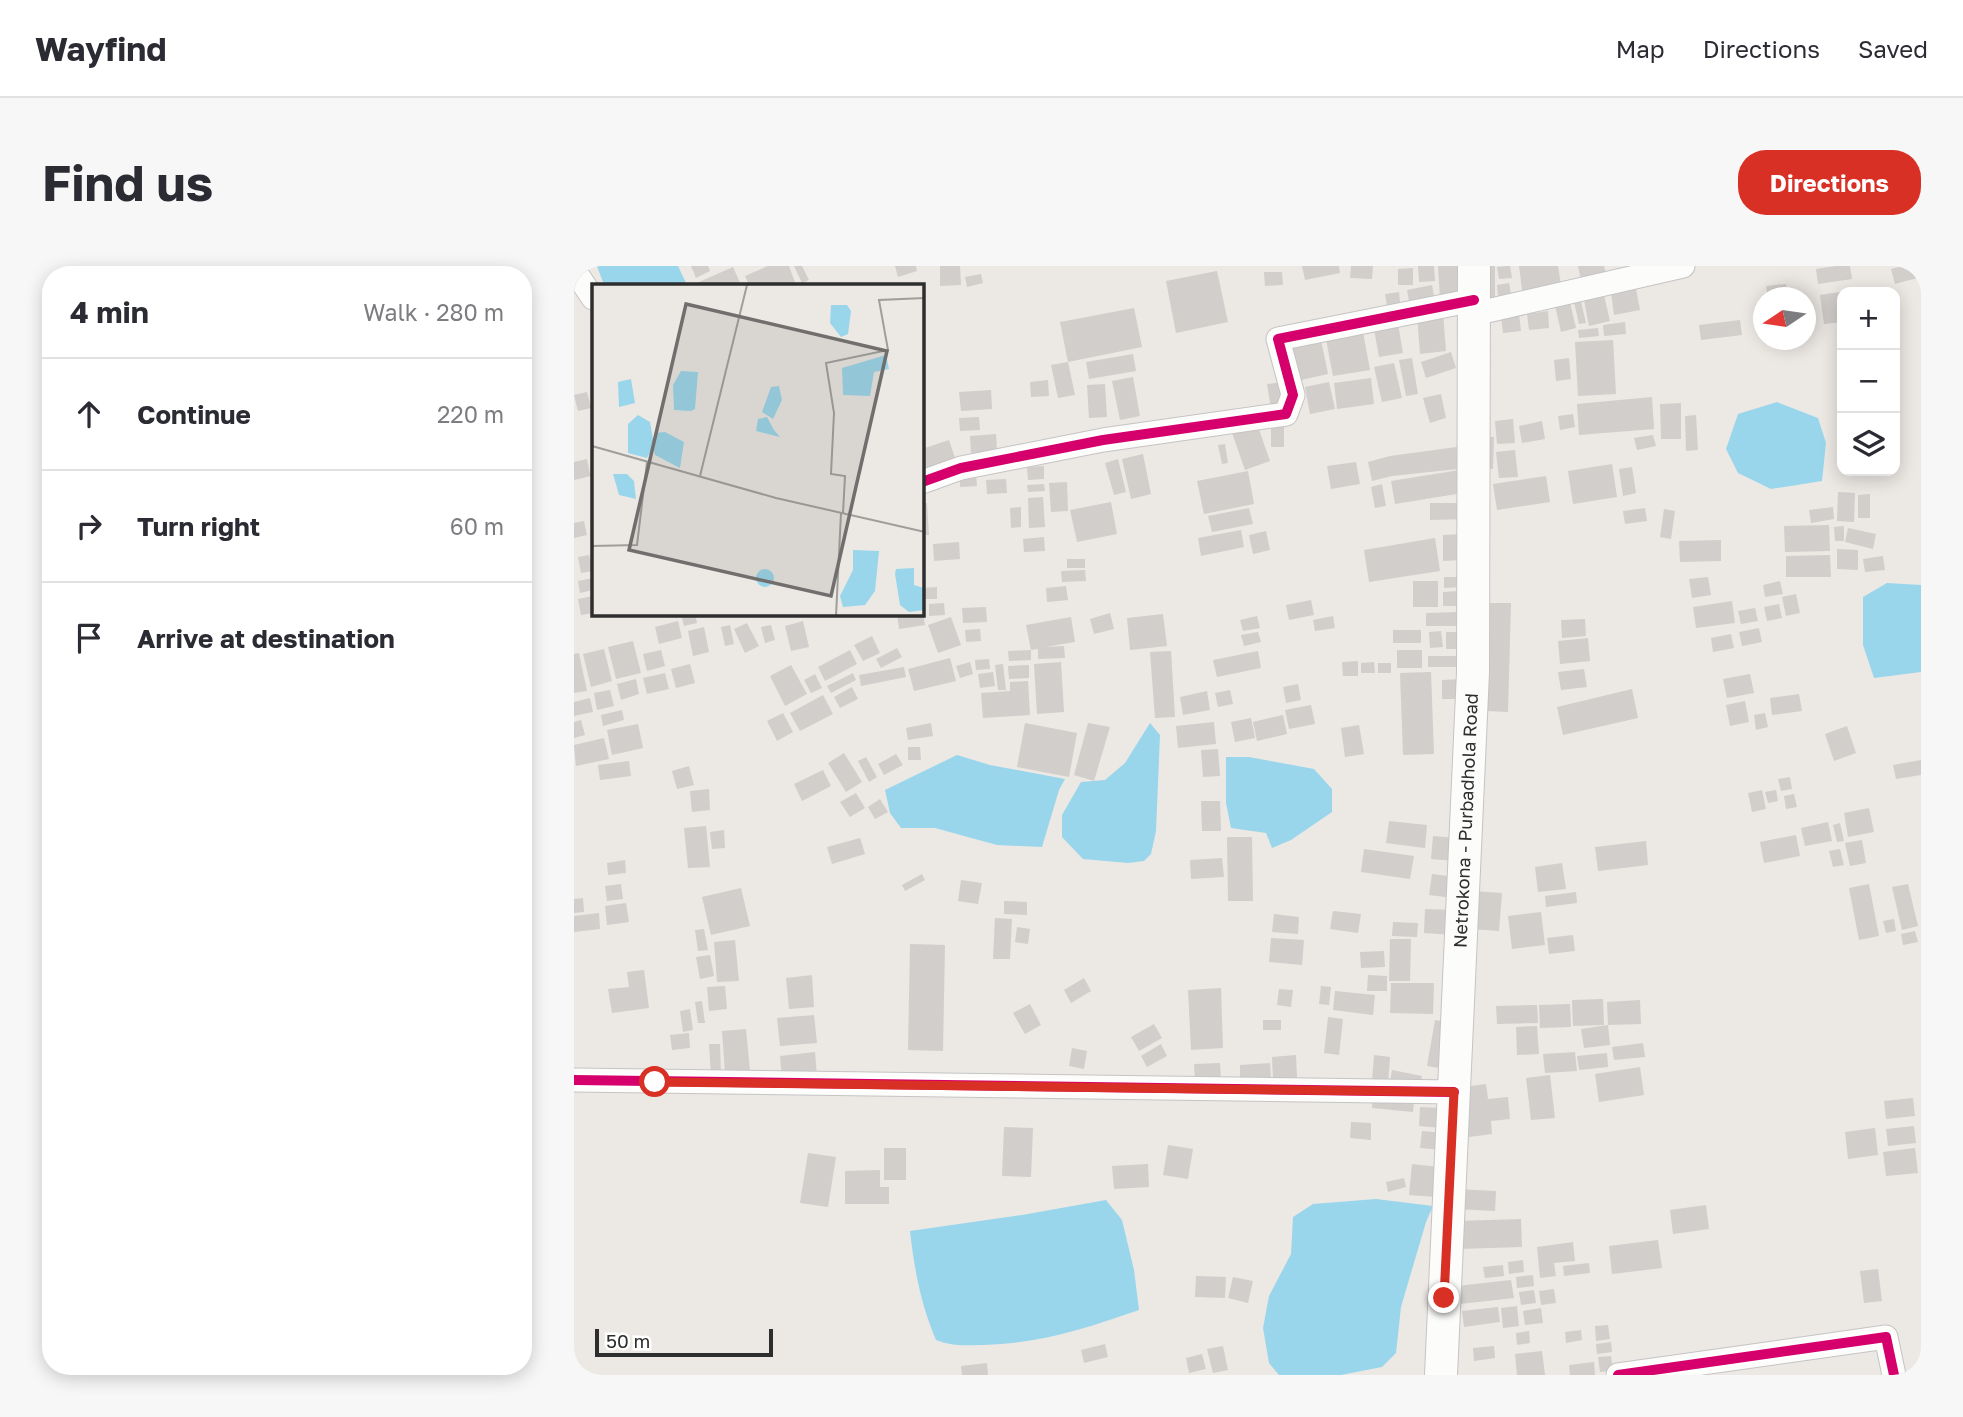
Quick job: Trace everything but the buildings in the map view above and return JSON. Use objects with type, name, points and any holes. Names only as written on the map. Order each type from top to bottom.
[{"type":"main road","name":"Netrokona - Purbadhola Road","points":[[1441,1375],[1473,672],[1474,266]]},
{"type":"street","points":[[924,481],[961,468],[1103,440],[1286,414],[1293,395],[1278,340],[1474,307],[1683,266]]},
{"type":"street","points":[[574,270],[592,297]]},
{"type":"street","points":[[574,1080],[1454,1092]]},
{"type":"street","points":[[1618,1375],[1886,1338],[1894,1375]]},
{"type":"water","points":[[597,266],[678,266],[687,284],[604,284]]},
{"type":"water","points":[[1777,402],[1818,418],[1826,443],[1822,481],[1771,489],[1738,473],[1726,449],[1738,414]]},
{"type":"water","points":[[1887,583],[1921,585],[1921,672],[1874,678],[1863,645],[1863,597]]},
{"type":"water","points":[[1150,723],[1160,735],[1156,831],[1151,854],[1144,861],[1128,863],[1083,859],[1062,837],[1062,815],[1081,782],[1105,780],[1125,763]]},
{"type":"water","points":[[957,755],[990,765],[1065,779],[1059,790],[1042,847],[997,845],[935,828],[901,828],[890,813],[885,790]]},
{"type":"water","points":[[1226,757],[1249,757],[1314,769],[1332,789],[1332,812],[1291,840],[1272,848],[1266,833],[1231,828],[1226,803]]},
{"type":"water","points":[[1376,1199],[1433,1206],[1401,1307],[1396,1353],[1382,1367],[1341,1375],[1279,1375],[1269,1363],[1263,1328],[1269,1296],[1291,1254],[1293,1217],[1313,1204]]},
{"type":"water","points":[[1106,1200],[1122,1220],[1134,1270],[1139,1310],[1081,1329],[1005,1344],[965,1345],[936,1340],[919,1286],[910,1231]]},
{"type":"cycle path","points":[[924,481],[961,468],[1103,440],[1286,414],[1293,395],[1278,339],[1474,300]]},
{"type":"cycle path","points":[[574,1080],[1454,1092]]},
{"type":"cycle path","points":[[1618,1375],[1886,1337],[1894,1375]]},
{"type":"route","points":[[655,1082],[1454,1092],[1444,1298]]}]
